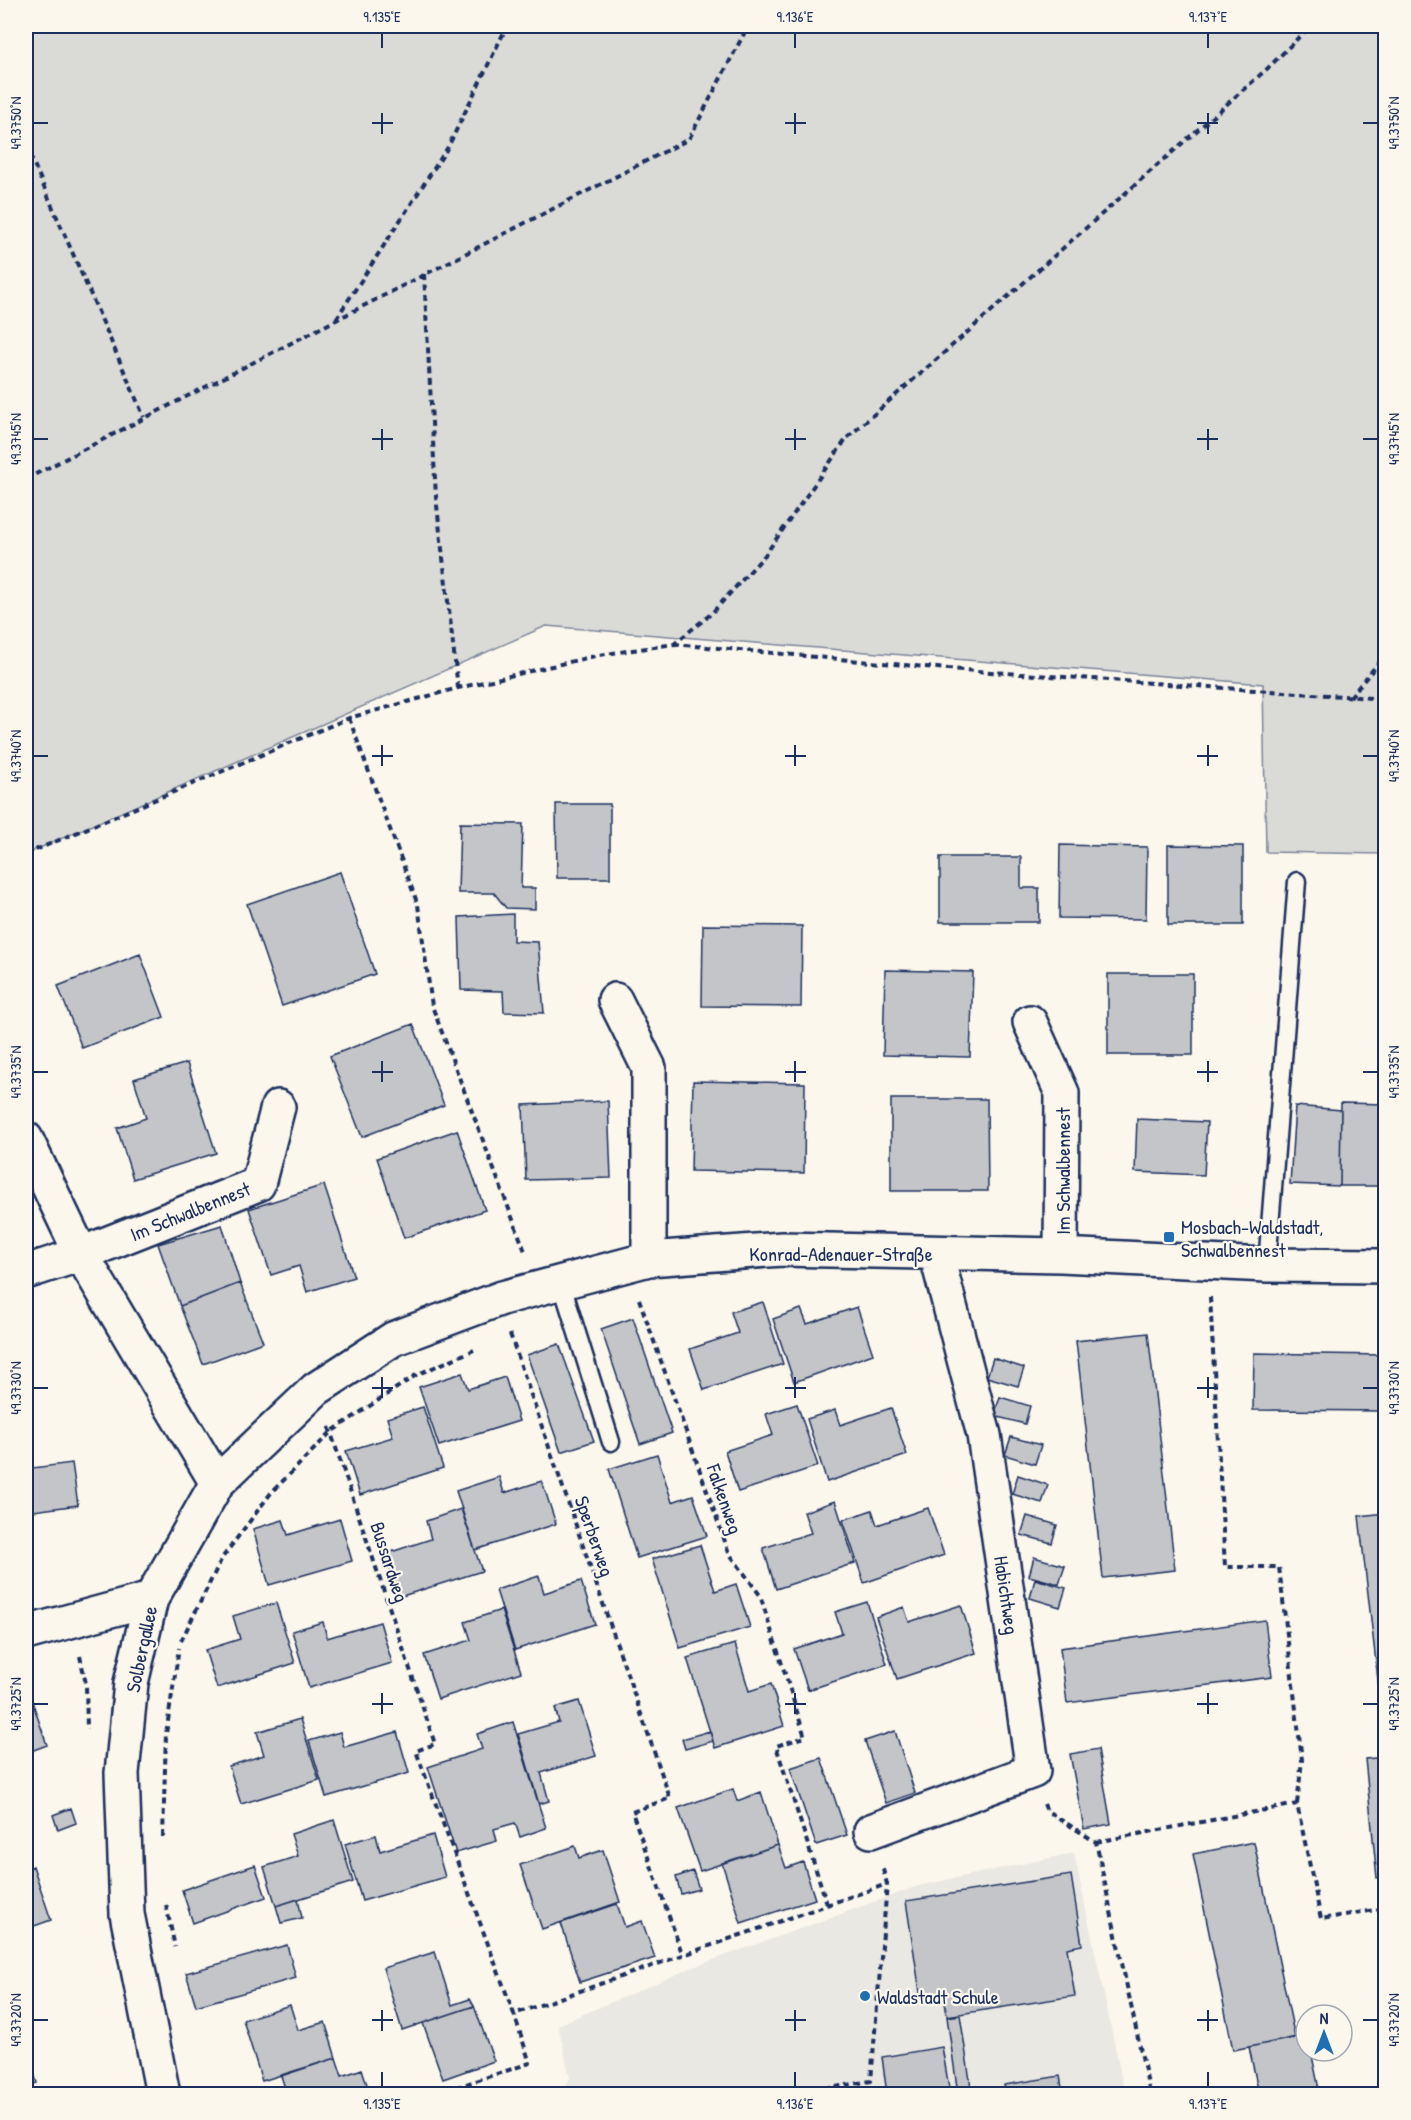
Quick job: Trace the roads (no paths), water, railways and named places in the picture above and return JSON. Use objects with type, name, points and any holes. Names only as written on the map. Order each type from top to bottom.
[{"type":"street","points":[[615,1000],[649,1068],[638,1262]]},
{"type":"street","name":"Im Schwalbennest","points":[[1030,1022],[1062,1093],[1061,1255]]},
{"type":"street","name":"Im Schwalbennest","points":[[81,1254],[258,1184],[278,1107]]},
{"type":"street","points":[[26,1139],[81,1254],[217,1483]]},
{"type":"street","name":"Konrad-Adenauer-Straße","points":[[217,1483],[316,1389],[393,1338],[502,1298],[638,1262],[782,1249],[1061,1255],[1267,1265],[1386,1266]]},
{"type":"street","name":"Habichtweg","points":[[871,1831],[1033,1771],[984,1435],[936,1253]]},
{"type":"street","points":[[26,1272],[81,1254]]},
{"type":"street","name":"Solbergallee","points":[[159,2093],[127,1914],[122,1773],[131,1683],[151,1599],[217,1483]]},
{"type":"street","points":[[26,1633],[151,1599]]},
{"type":"lane","points":[[1267,1265],[1298,881]]},
{"type":"lane","points":[[550,1285],[611,1442]]},
{"type":"place","name":"Mosbach-Waldstadt, Schwalbennest","points":[[1169,1237]]},
{"type":"place","name":"Waldstadt Schule","points":[[865,1996]]}]
